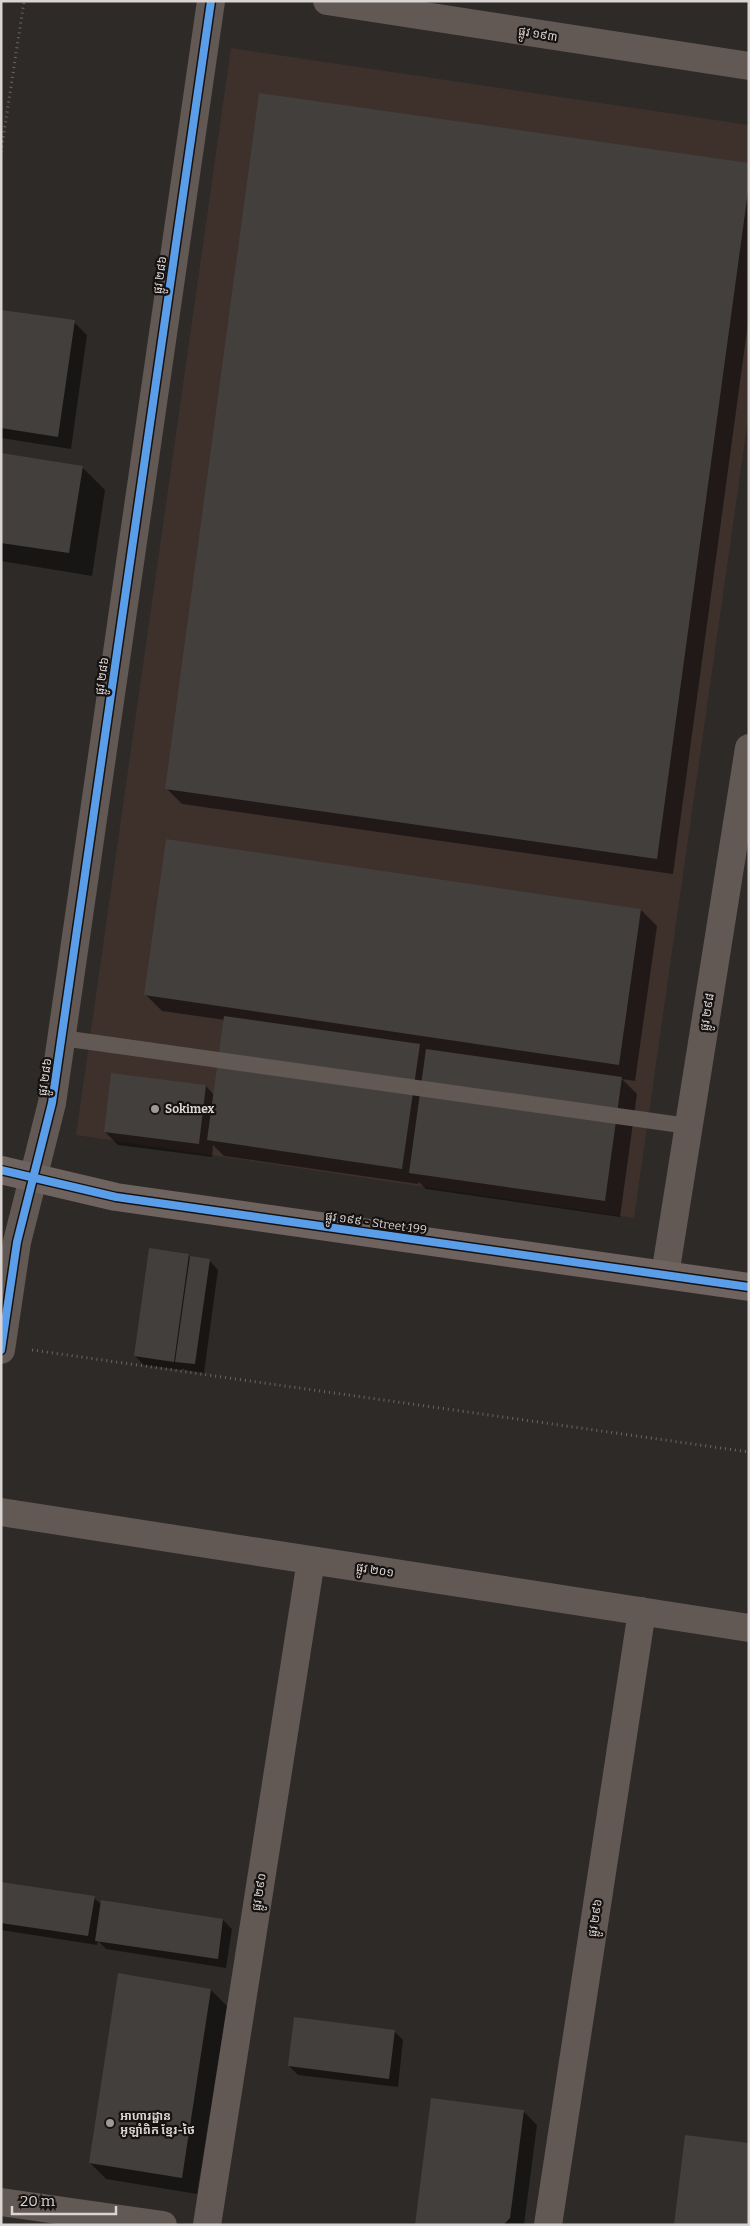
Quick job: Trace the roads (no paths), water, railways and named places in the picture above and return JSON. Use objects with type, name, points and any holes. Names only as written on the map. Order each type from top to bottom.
[{"type":"street","name":"ផ្លូវ ២៨៦","points":[[2,1348],[18,1242],[52,1103],[211,1]]},
{"type":"street","name":"ផ្លូវ ១៩៣","points":[[327,1],[749,66]]},
{"type":"street","name":"ផ្លូវ ២៩៨","points":[[665,1275],[749,748]]},
{"type":"street","name":"ផ្លូវ ១៩៩ - Street 199","points":[[1,1170],[116,1197],[749,1287]]},
{"type":"street","name":"ផ្លូវ ២០១","points":[[1,1512],[749,1628]]},
{"type":"street","name":"ផ្លូវ ២៩០","points":[[208,2225],[311,1560]]},
{"type":"street","name":"ផ្លូវ ២៩៦","points":[[548,2225],[642,1611]]},
{"type":"street","points":[[1,2202],[163,2225]]},
{"type":"lane","points":[[62,1038],[688,1126]]},
{"type":"place","name":"Sokimex","points":[[155,1109]]},
{"type":"place","name":"អាហារដ្ឋាន អូឡាំពិក ខ្មែរ-ថៃ","points":[[110,2123]]}]
